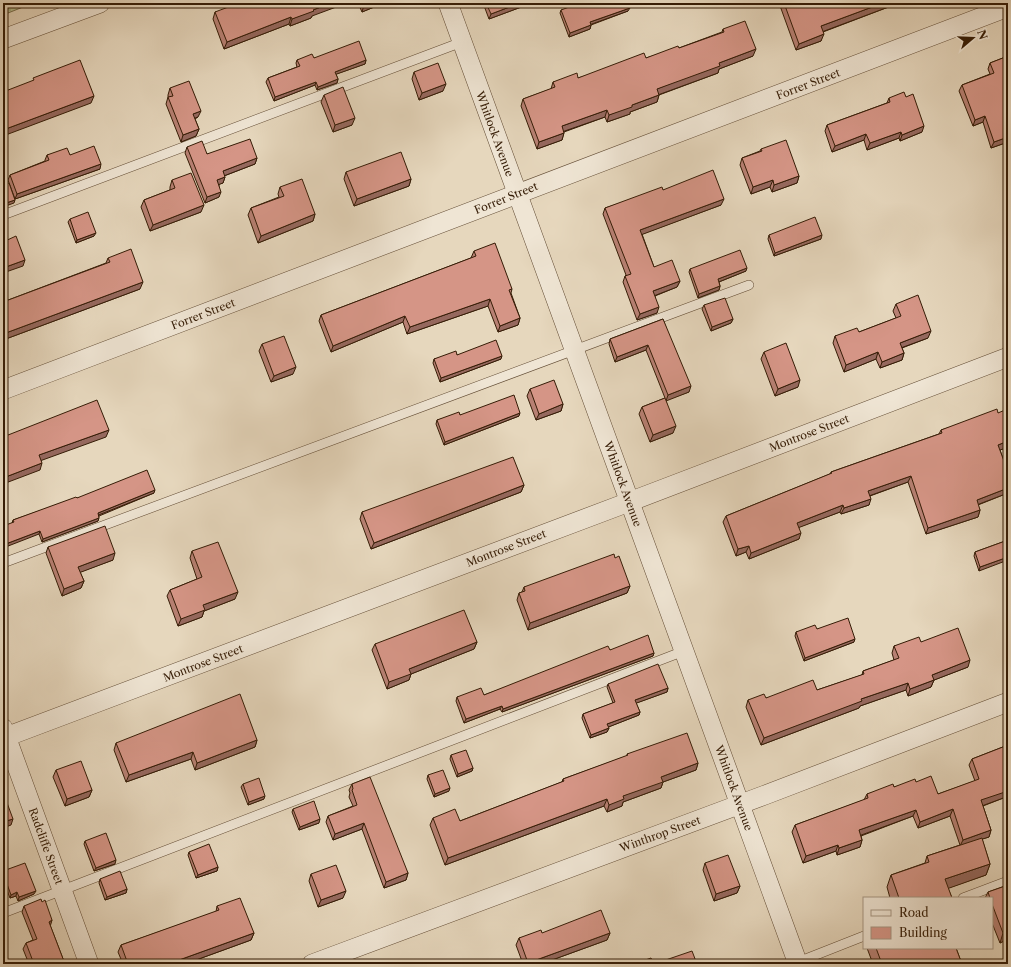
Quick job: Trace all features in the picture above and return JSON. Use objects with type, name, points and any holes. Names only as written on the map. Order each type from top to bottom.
[{"type":"street","points":[[3,39],[100,3]]},
{"type":"street","name":"Whitlock Avenue","points":[[448,3],[798,963]]},
{"type":"street","name":"Forrer Street","points":[[3,390],[1008,7]]},
{"type":"street","name":"Montrose Street","points":[[4,734],[629,502],[1008,357]]},
{"type":"street","name":"Winthrop Street","points":[[312,964],[1008,702]]},
{"type":"street","name":"Radcliffe Street","points":[[4,734],[89,964]]},
{"type":"lane","points":[[3,215],[462,42]]},
{"type":"lane","points":[[3,563],[750,285]]},
{"type":"lane","points":[[3,913],[684,651]]},
{"type":"lane","points":[[966,897],[1008,881]]},
{"type":"lane","points":[[798,963],[863,936]]},
{"type":"green space","points":[[3,3],[33,3],[3,15]]},
{"type":"building","points":[[239,3],[331,3],[313,10],[314,11],[292,19],[291,17],[227,42],[215,12]]},
{"type":"building","points":[[486,3],[520,3],[491,14]]},
{"type":"building","points":[[580,3],[628,3],[630,8],[590,22],[591,25],[570,33],[561,10]]},
{"type":"building","points":[[784,3],[883,3],[821,26],[824,34],[799,44]]},
{"type":"building","points":[[745,21],[756,49],[719,63],[720,66],[657,89],[659,95],[632,105],[632,107],[609,115],[607,110],[562,126],[564,133],[539,142],[523,99],[555,87],[553,82],[577,73],[578,78],[644,53],[646,58],[678,46],[679,48],[724,32],[723,29]]},
{"type":"building","points":[[359,41],[366,60],[335,72],[338,79],[318,87],[316,82],[275,97],[268,78],[300,66],[297,60],[312,54],[314,58]]},
{"type":"building","points":[[1008,56],[1008,137],[994,142],[985,116],[975,120],[962,85],[994,73],[990,63]]},
{"type":"building","points":[[80,60],[94,96],[3,130],[3,92],[34,80],[33,78]]},
{"type":"building","points":[[438,63],[446,84],[422,93],[414,72]]},
{"type":"building","points":[[189,81],[201,111],[193,114],[199,129],[183,135],[168,97],[173,96],[170,88]]},
{"type":"building","points":[[343,87],[355,118],[335,125],[324,95]]},
{"type":"building","points":[[904,92],[906,97],[913,94],[924,126],[902,135],[901,132],[870,143],[866,134],[835,146],[827,125],[890,102],[889,98]]},
{"type":"building","points":[[250,139],[257,158],[223,171],[225,177],[217,180],[221,192],[207,197],[187,147],[202,141],[207,154]]},
{"type":"building","points":[[786,140],[799,176],[774,185],[773,180],[753,187],[742,158]]},
{"type":"building","points":[[94,146],[101,164],[17,194],[10,175],[49,160],[47,155],[67,148],[70,155]]},
{"type":"building","points":[[401,152],[411,179],[357,199],[346,172]]},
{"type":"building","points":[[713,170],[724,199],[640,230],[654,267],[672,260],[680,281],[653,291],[659,307],[640,314],[625,276],[631,274],[605,208],[662,187],[663,190]]},
{"type":"building","points":[[191,173],[204,205],[153,225],[144,200],[175,188],[172,180]]},
{"type":"building","points":[[302,179],[315,214],[261,236],[251,208],[284,196],[280,187]]},
{"type":"building","points":[[9,183],[15,200],[3,204],[3,185]]},
{"type":"building","points":[[88,212],[96,233],[77,240],[70,219]]},
{"type":"building","points":[[815,217],[822,235],[775,253],[769,235]]},
{"type":"building","points":[[16,236],[25,260],[3,268],[3,242]]},
{"type":"building","points":[[495,243],[512,289],[509,290],[520,318],[500,326],[490,299],[410,327],[405,316],[333,346],[321,315],[476,256],[474,251]]},
{"type":"building","points":[[131,249],[143,282],[3,334],[3,302],[110,262],[108,258]]},
{"type":"building","points":[[740,250],[747,268],[718,279],[720,286],[699,294],[690,269]]},
{"type":"building","points":[[918,295],[931,331],[900,343],[904,353],[882,362],[878,352],[846,365],[835,336],[857,328],[859,332],[901,316],[896,304]]},
{"type":"building","points":[[725,298],[733,319],[712,327],[704,305]]},
{"type":"building","points":[[663,319],[691,386],[668,395],[648,345],[617,357],[610,339]]},
{"type":"building","points":[[284,336],[296,367],[274,376],[262,344]]},
{"type":"building","points":[[496,340],[502,356],[441,378],[434,359],[456,351],[457,355]]},
{"type":"building","points":[[786,343],[800,380],[778,389],[764,352]]},
{"type":"building","points":[[554,380],[563,404],[539,414],[530,389]]},
{"type":"building","points":[[514,395],[520,413],[445,442],[437,420],[459,412],[460,415]]},
{"type":"building","points":[[665,398],[676,426],[653,435],[642,407]]},
{"type":"building","points":[[97,400],[109,430],[39,455],[42,463],[3,478],[3,437]]},
{"type":"building","points":[[997,409],[998,413],[1005,410],[1008,418],[1008,441],[998,445],[1008,472],[1008,488],[977,500],[980,510],[928,528],[911,476],[868,491],[871,499],[844,508],[843,505],[797,523],[801,533],[751,553],[749,546],[738,549],[726,516],[832,473],[831,472],[942,433],[941,430]]},
{"type":"building","points":[[513,457],[524,485],[374,543],[362,512]]},
{"type":"building","points":[[147,470],[155,490],[98,513],[99,518],[43,539],[40,531],[3,545],[3,526],[14,522],[13,520],[76,497],[77,498]]},
{"type":"building","points":[[105,526],[115,553],[78,567],[84,581],[64,589],[48,547]]},
{"type":"building","points":[[1008,540],[1008,557],[980,567],[975,552]]},
{"type":"building","points":[[218,542],[238,592],[203,605],[205,610],[181,619],[170,590],[202,577],[192,551]]},
{"type":"building","points":[[614,554],[615,558],[619,556],[630,586],[530,623],[519,593],[525,591],[524,587]]},
{"type":"building","points":[[464,610],[477,642],[409,669],[411,674],[389,682],[375,644]]},
{"type":"building","points":[[848,618],[855,639],[805,658],[796,632],[815,625],[817,629]]},
{"type":"building","points":[[958,628],[970,660],[932,675],[934,680],[910,689],[908,683],[861,699],[862,701],[764,738],[748,700],[764,694],[766,698],[813,680],[817,690],[864,674],[863,671],[899,658],[894,646],[919,637],[921,642]]},
{"type":"building","points":[[648,635],[654,653],[503,709],[502,706],[466,719],[457,697],[481,688],[484,695],[608,646],[610,650]]},
{"type":"building","points":[[658,664],[668,688],[635,700],[640,712],[607,724],[609,728],[591,735],[583,714],[615,702],[608,684]]},
{"type":"building","points":[[240,694],[257,740],[197,763],[193,752],[129,775],[116,743]]},
{"type":"building","points":[[687,733],[698,763],[661,777],[663,782],[623,796],[624,799],[609,805],[607,799],[448,858],[433,818],[455,809],[460,821],[564,781],[563,779],[628,755],[627,754]]},
{"type":"building","points":[[1008,745],[1008,791],[981,800],[991,830],[963,840],[953,809],[920,822],[916,810],[859,830],[862,840],[839,848],[838,845],[806,856],[795,825],[868,798],[867,794],[893,784],[894,787],[915,779],[916,782],[931,776],[938,794],[979,779],[972,759]]},
{"type":"building","points":[[466,750],[473,768],[458,774],[451,755]]},
{"type":"building","points":[[81,761],[92,790],[67,799],[56,770]]},
{"type":"building","points":[[443,770],[450,788],[435,794],[428,775]]},
{"type":"building","points":[[370,777],[408,873],[386,882],[364,823],[335,834],[328,816],[357,805],[352,790],[352,784]]},
{"type":"building","points":[[259,778],[265,796],[249,802],[243,784]]},
{"type":"building","points":[[3,792],[13,819],[3,822]]},
{"type":"building","points":[[314,801],[320,819],[300,827],[293,809]]},
{"type":"building","points":[[106,833],[116,860],[96,868],[85,841]]},
{"type":"building","points":[[982,838],[990,864],[945,879],[952,897],[899,897],[891,875],[929,862],[927,856]]},
{"type":"building","points":[[209,844],[218,867],[198,875],[189,852]]},
{"type":"building","points":[[728,855],[740,886],[716,894],[705,863]]},
{"type":"building","points":[[25,863],[36,891],[19,897],[17,892],[11,895],[3,871]]},
{"type":"building","points":[[336,865],[346,891],[321,900],[311,874]]},
{"type":"building","points":[[120,871],[127,889],[107,897],[100,879]]},
{"type":"building","points":[[1008,885],[1008,931],[1003,933],[993,907],[993,897],[990,897],[988,892]]},
{"type":"building","points":[[240,898],[254,933],[168,964],[128,964],[121,945],[219,910],[217,906]]},
{"type":"building","points":[[41,899],[42,902],[45,900],[52,920],[49,922],[65,964],[34,964],[26,943],[37,939],[24,906]]},
{"type":"building","points":[[601,910],[610,933],[528,963],[519,938],[541,930],[542,933]]},
{"type":"building","points":[[876,949],[956,949],[962,964],[882,964]]},
{"type":"building","points":[[692,951],[697,964],[654,964]]},
{"type":"building","points":[[651,958],[654,964],[634,964]]}]
